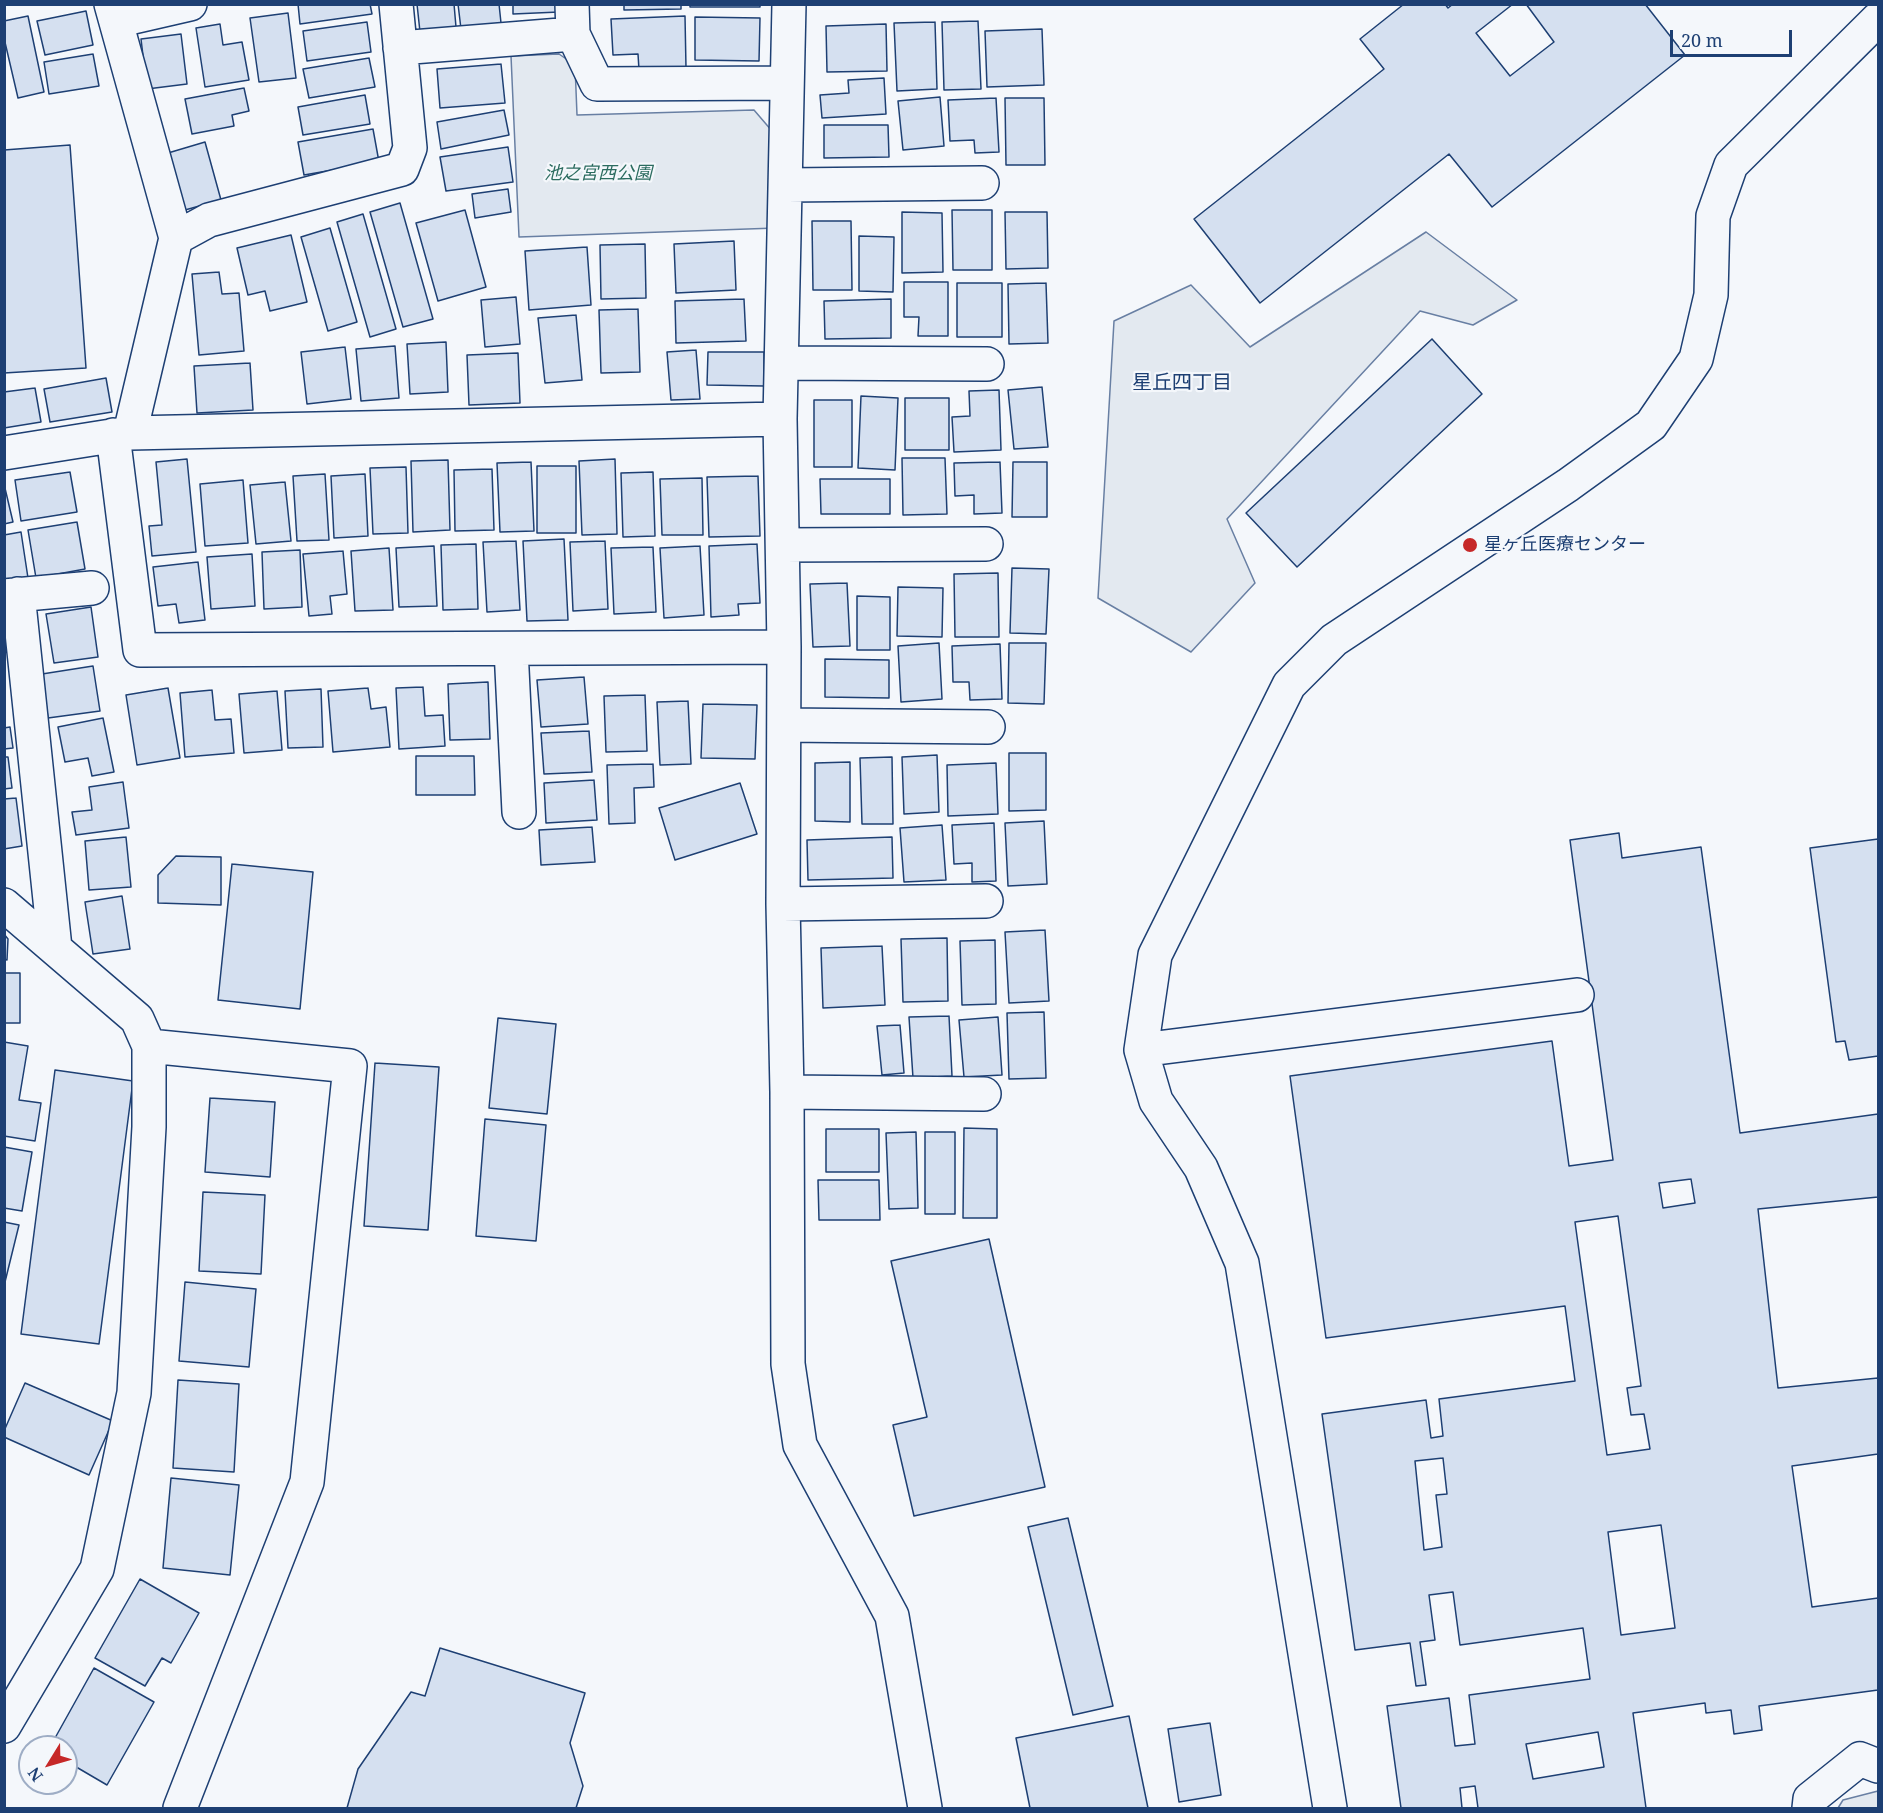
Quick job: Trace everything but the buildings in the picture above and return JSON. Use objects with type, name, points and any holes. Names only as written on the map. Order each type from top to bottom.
[{"type":"street","points":[[190,4],[114,13],[176,238],[122,434],[140,650],[784,647]]},
{"type":"street","points":[[176,238],[209,220],[402,169],[410,148],[396,4]]},
{"type":"street","points":[[789,4],[786,83],[787,185],[780,419],[784,647],[783,904],[787,1092],[788,1364],[800,1445],[892,1616],[925,1809]]},
{"type":"street","points":[[400,48],[573,19],[597,84],[786,83]]},
{"type":"street","points":[[1330,1809],[1242,1263],[1201,1168],[1156,1101],[1141,1050],[1155,955],[1289,685],[1334,640],[1568,485],[1651,424],[1696,360],[1711,295],[1713,216],[1731,165],[1878,19]]},
{"type":"street","points":[[787,185],[982,183]]},
{"type":"street","points":[[783,363],[987,364]]},
{"type":"street","points":[[4,453],[122,434],[780,419]]},
{"type":"street","points":[[783,544],[986,544]]},
{"type":"street","points":[[55,948],[11,595],[92,588]]},
{"type":"street","points":[[511,649],[519,812]]},
{"type":"street","points":[[784,725],[988,727]]},
{"type":"street","points":[[783,904],[986,901]]},
{"type":"street","points":[[4,905],[137,1019],[149,1046],[149,1127],[134,1393],[100,1557],[97,1569],[4,1726]]},
{"type":"street","points":[[1141,1050],[1577,994]]},
{"type":"street","points":[[149,1046],[350,1066],[308,1482],[180,1809]]},
{"type":"street","points":[[787,1092],[984,1094]]},
{"type":"street","points":[[1809,1809],[1810,1798],[1860,1760],[1878,1766]]},
{"type":"green space","name":"池之宮西公園","points":[[559,54],[575,65],[577,115],[754,110],[772,131],[776,228],[519,237],[511,56]]},
{"type":"green space","points":[[1426,232],[1517,300],[1473,325],[1420,311],[1227,519],[1255,583],[1191,652],[1098,598],[1114,321],[1191,285],[1250,347]]},
{"type":"green space","points":[[1878,1791],[1878,1808],[1838,1808],[1843,1800]]},
{"type":"place","name":"星ヶ丘医療センター","points":[[1470,545]]},
{"type":"district","name":"星丘四丁目","points":[[1182,383]]}]
